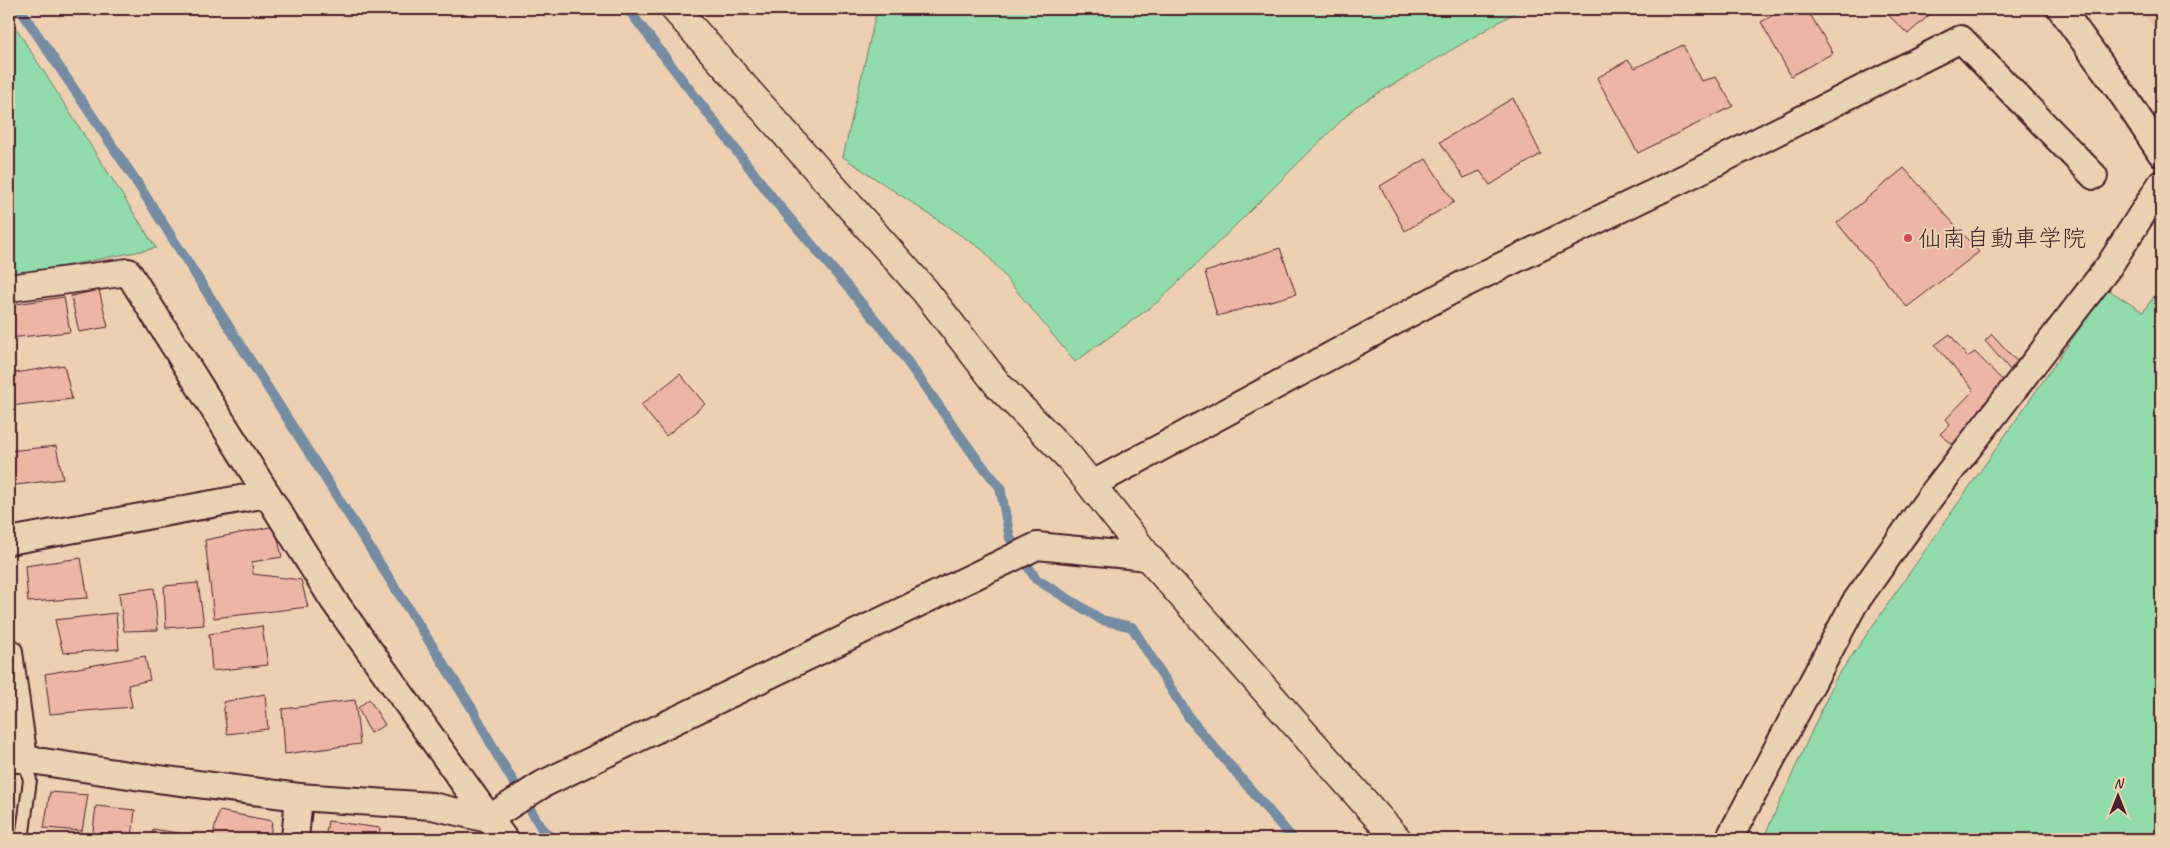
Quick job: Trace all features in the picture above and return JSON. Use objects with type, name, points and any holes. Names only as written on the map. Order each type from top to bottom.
[{"type":"street","points":[[675,9],[925,291],[999,386],[1068,457],[1148,557],[1397,839]]},
{"type":"street","points":[[2061,9],[2125,98],[2161,153]]},
{"type":"street","points":[[1091,485],[1462,285],[1706,168],[1961,39],[2094,176]]},
{"type":"street","points":[[1729,839],[1854,604],[1931,496],[2109,266],[2161,184]]},
{"type":"street","points":[[9,288],[128,272],[334,601],[504,839]]},
{"type":"street","points":[[9,541],[268,494]]},
{"type":"street","points":[[9,652],[16,759],[299,797],[432,806],[488,819],[543,784],[1037,546],[1148,557]]},
{"type":"street","points":[[295,839],[299,797]]},
{"type":"lane","points":[[16,759],[30,780],[22,839]]},
{"type":"shaded area","points":[[2139,9],[2161,9],[2161,36]]},
{"type":"green space","points":[[877,9],[1521,9],[1355,107],[1159,301],[1075,362],[983,250],[843,157]]},
{"type":"green space","points":[[9,17],[156,248],[9,277]]},
{"type":"green space","points":[[2161,286],[2161,839],[1763,839],[1835,680],[2107,289],[2143,312]]},
{"type":"building","points":[[1784,9],[1807,9],[1833,53],[1791,76],[1761,22]]},
{"type":"building","points":[[1882,9],[1936,9],[1908,34]]},
{"type":"building","points":[[1683,45],[1701,81],[1716,77],[1733,106],[1638,153],[1597,78],[1628,60],[1635,68]]},
{"type":"building","points":[[1513,98],[1541,154],[1490,185],[1480,171],[1464,178],[1440,142]]},
{"type":"building","points":[[1426,159],[1454,202],[1405,231],[1380,186]]},
{"type":"building","name":"仙南自動車学院","points":[[1904,168],[1979,252],[1907,307],[1837,223]]},
{"type":"building","points":[[1280,248],[1296,294],[1217,316],[1205,272]]},
{"type":"building","points":[[99,290],[108,327],[79,332],[71,296]]},
{"type":"building","points":[[64,297],[70,332],[9,338],[9,305]]},
{"type":"building","points":[[1950,334],[1967,357],[1975,352],[2009,387],[1957,448],[1940,434],[1950,424],[1946,419],[1974,390],[1935,345]]},
{"type":"building","points":[[1992,334],[2020,365],[2012,372],[1985,341]]},
{"type":"building","points":[[64,365],[72,399],[9,406],[9,374]]},
{"type":"building","points":[[680,374],[705,404],[666,436],[641,405]]},
{"type":"building","points":[[56,446],[63,479],[9,486],[9,451]]},
{"type":"building","points":[[275,526],[282,557],[252,562],[253,574],[301,580],[308,607],[214,618],[205,540]]},
{"type":"building","points":[[81,558],[88,598],[28,602],[25,566]]},
{"type":"building","points":[[198,583],[204,625],[166,628],[164,586]]},
{"type":"building","points":[[154,588],[158,630],[124,631],[119,593]]},
{"type":"building","points":[[116,613],[119,649],[63,653],[55,620]]},
{"type":"building","points":[[262,626],[268,665],[212,671],[209,634]]},
{"type":"building","points":[[145,656],[150,680],[128,685],[132,707],[50,714],[45,674]]},
{"type":"building","points":[[265,694],[268,729],[227,734],[223,702]]},
{"type":"building","points":[[369,699],[385,725],[370,733],[358,708]]},
{"type":"building","points":[[355,700],[360,744],[285,754],[282,709]]},
{"type":"building","points":[[50,792],[88,795],[82,831],[44,828]]},
{"type":"building","points":[[96,806],[135,810],[132,839],[92,839]]},
{"type":"building","points":[[219,811],[272,821],[270,839],[212,839]]},
{"type":"building","points":[[328,821],[380,828],[379,839],[325,839]]},
{"type":"building","points":[[153,829],[189,835],[188,839],[152,839]]},
{"type":"waterway","points":[[20,9],[136,181],[473,710],[496,753],[542,829],[552,839]]},
{"type":"waterway","points":[[628,9],[775,201],[889,336],[976,458],[1000,487],[1010,538],[1036,579],[1102,620],[1132,627],[1190,719],[1293,839]]},
{"type":"place","name":"仙南自動車学院","points":[[1908,238]]}]
